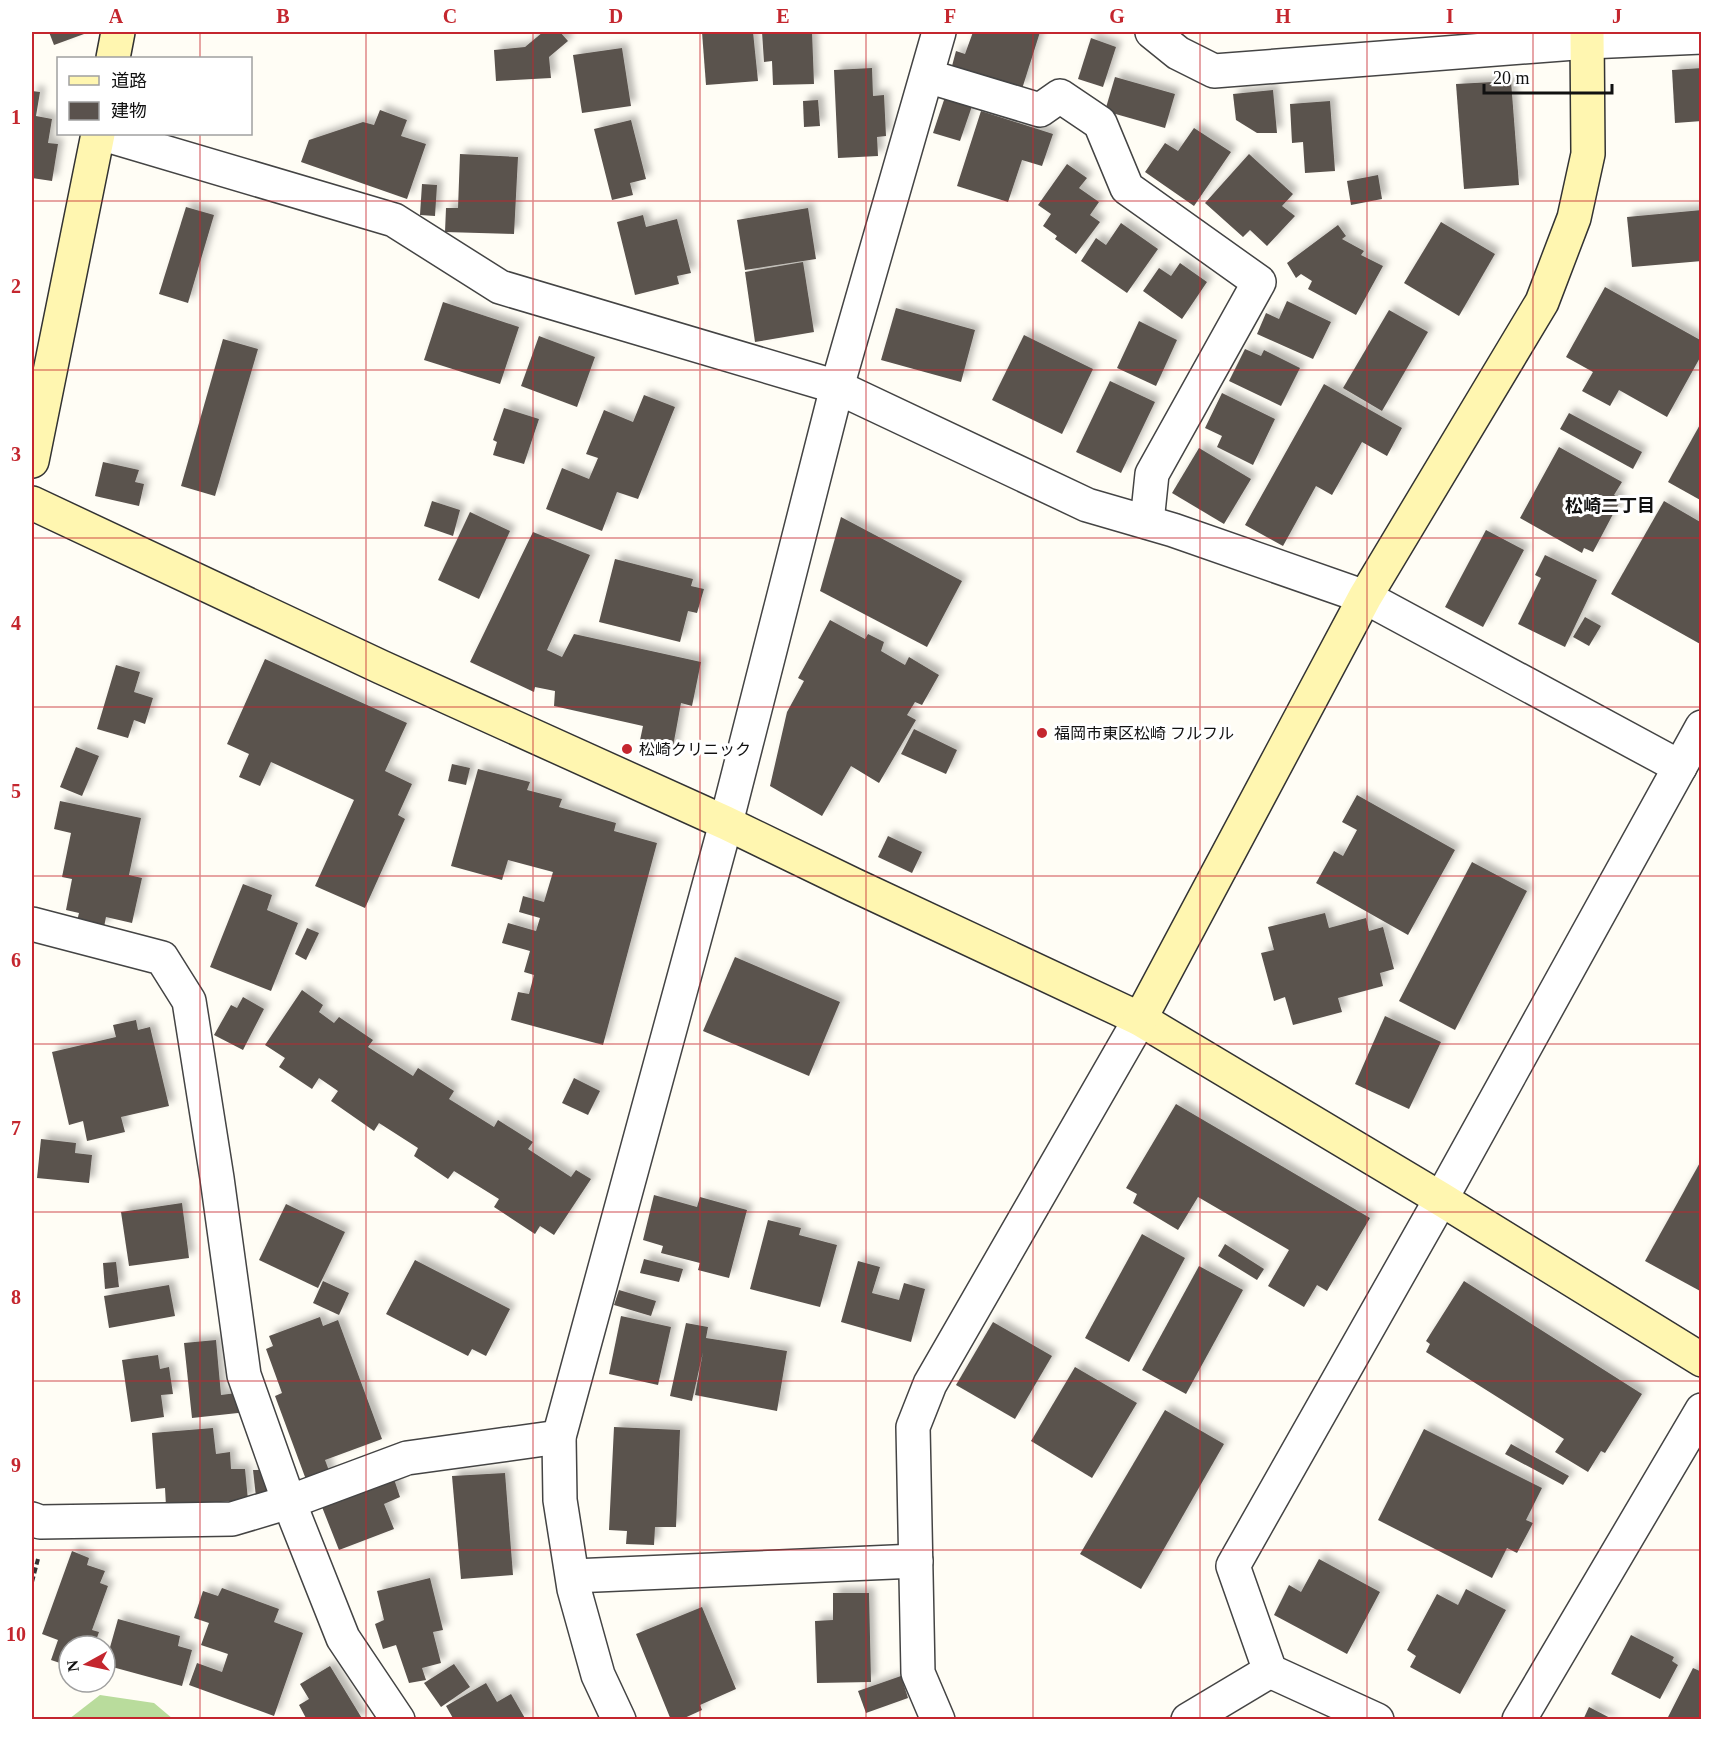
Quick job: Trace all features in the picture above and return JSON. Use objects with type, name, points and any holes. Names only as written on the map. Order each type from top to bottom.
[{"type":"street","points":[[113,57],[118,32]]},
{"type":"street","points":[[619,1719],[598,1675],[574,1589],[560,1500],[559,1437],[726,822],[837,387],[939,32]]},
{"type":"street","points":[[1152,32],[1178,53],[1214,71],[1587,37],[1701,38]]},
{"type":"street","points":[[938,1719],[918,1673],[913,1427],[930,1384],[1140,1019],[1365,597],[1542,302],[1574,218],[1588,154],[1587,37]]},
{"type":"street","points":[[927,76],[1040,110],[1060,96],[1100,123],[1127,188],[1259,282],[1152,474],[1147,522]]},
{"type":"street","points":[[32,461],[98,135]]},
{"type":"street","points":[[106,135],[394,220],[500,287],[837,387],[1087,505],[1147,522],[1365,597],[1680,766]]},
{"type":"street","points":[[32,503],[381,667],[726,822],[854,885],[1140,1019],[1441,1199],[1701,1360]]},
{"type":"street","points":[[1377,1719],[1270,1671],[1233,1566],[1441,1199],[1701,727]]},
{"type":"street","points":[[32,924],[162,958],[189,1001],[217,1178],[244,1375],[289,1502],[343,1638],[398,1719]]},
{"type":"street","points":[[1519,1719],[1701,1410]]},
{"type":"street","points":[[32,1519],[40,1522],[232,1519],[289,1502],[407,1458],[559,1437]]},
{"type":"street","points":[[573,1576],[916,1561]]},
{"type":"street","points":[[1188,1719],[1270,1671]]},
{"type":"green space","points":[[100,1695],[154,1703],[173,1719],[69,1719]]},
{"type":"building","points":[[49,32],[83,32],[84,34],[54,45]]},
{"type":"building","points":[[543,32],[560,32],[568,41],[549,57],[551,78],[496,81],[494,50],[525,47]]},
{"type":"building","points":[[702,32],[753,32],[758,81],[706,85]]},
{"type":"building","points":[[762,32],[812,32],[814,84],[773,85],[772,61],[764,62]]},
{"type":"building","points":[[973,32],[1040,32],[1022,89],[952,66],[956,51],[965,54]]},
{"type":"building","points":[[1091,38],[1116,47],[1103,87],[1078,79]]},
{"type":"building","points":[[622,48],[631,106],[582,113],[573,55]]},
{"type":"building","points":[[872,68],[873,96],[884,95],[886,136],[877,137],[878,156],[838,158],[834,70]]},
{"type":"building","points":[[1702,68],[1702,121],[1675,123],[1672,70]]},
{"type":"building","points":[[1115,77],[1175,94],[1165,128],[1105,111]]},
{"type":"building","points":[[1511,81],[1519,185],[1464,189],[1456,84]]},
{"type":"building","points":[[1273,90],[1277,133],[1257,133],[1236,120],[1233,94]]},
{"type":"building","points":[[32,91],[40,92],[36,116],[52,119],[48,143],[58,144],[52,181],[32,178]]},
{"type":"building","points":[[945,97],[972,106],[960,141],[933,133]]},
{"type":"building","points":[[818,100],[820,126],[804,127],[803,101]]},
{"type":"building","points":[[1330,101],[1335,171],[1305,173],[1303,142],[1292,143],[1290,104]]},
{"type":"building","points":[[380,110],[407,120],[401,136],[426,144],[407,199],[301,162],[309,140],[363,122],[374,125]]},
{"type":"building","points":[[981,111],[1053,134],[1042,166],[1022,160],[1008,202],[957,186]]},
{"type":"building","points":[[631,120],[646,179],[630,183],[633,195],[612,200],[594,129]]},
{"type":"building","points":[[1194,128],[1231,152],[1194,206],[1145,172],[1165,143],[1178,151]]},
{"type":"building","points":[[460,154],[518,157],[514,234],[445,232],[446,208],[458,208]]},
{"type":"building","points":[[1249,154],[1293,194],[1282,206],[1295,216],[1267,246],[1250,230],[1243,237],[1205,203]]},
{"type":"building","points":[[1067,164],[1087,178],[1079,188],[1099,202],[1090,215],[1100,222],[1076,254],[1055,239],[1057,236],[1043,226],[1051,214],[1038,205]]},
{"type":"building","points":[[1378,175],[1382,199],[1351,205],[1347,181]]},
{"type":"building","points":[[422,184],[437,185],[435,216],[420,215]]},
{"type":"building","points":[[186,207],[214,215],[188,303],[159,294]]},
{"type":"building","points":[[808,208],[816,259],[745,270],[737,220]]},
{"type":"building","points":[[1702,210],[1702,261],[1632,267],[1627,217]]},
{"type":"building","points":[[643,215],[646,227],[677,219],[691,273],[677,276],[679,284],[635,295],[617,222]]},
{"type":"building","points":[[1441,222],[1495,254],[1459,316],[1404,283]]},
{"type":"building","points":[[1121,223],[1158,249],[1127,293],[1081,261],[1096,238],[1106,245]]},
{"type":"building","points":[[1338,225],[1346,236],[1342,239],[1364,251],[1361,255],[1383,266],[1356,315],[1308,289],[1312,281],[1301,274],[1296,278],[1287,263]]},
{"type":"building","points":[[803,262],[814,332],[755,342],[745,272]]},
{"type":"building","points":[[1180,263],[1207,282],[1182,319],[1143,291],[1159,268],[1171,276]]},
{"type":"building","points":[[1605,287],[1702,341],[1702,354],[1667,417],[1619,390],[1610,406],[1582,391],[1593,372],[1566,357]]},
{"type":"building","points":[[1287,301],[1331,322],[1313,359],[1257,334],[1266,313],[1279,319]]},
{"type":"building","points":[[443,302],[519,327],[500,384],[424,360]]},
{"type":"building","points":[[896,308],[975,330],[961,382],[881,360]]},
{"type":"building","points":[[1389,310],[1428,332],[1382,411],[1343,388]]},
{"type":"building","points":[[1139,321],[1177,340],[1156,386],[1117,368]]},
{"type":"building","points":[[1024,335],[1093,369],[1062,434],[992,400]]},
{"type":"building","points":[[539,336],[595,357],[577,407],[521,386]]},
{"type":"building","points":[[223,339],[258,349],[215,496],[181,486]]},
{"type":"building","points":[[1245,349],[1261,356],[1264,350],[1300,368],[1281,406],[1229,381]]},
{"type":"building","points":[[1110,381],[1155,402],[1121,473],[1076,452]]},
{"type":"building","points":[[1324,384],[1402,428],[1387,456],[1362,442],[1332,495],[1316,486],[1283,546],[1245,525]]},
{"type":"building","points":[[1222,393],[1275,419],[1253,465],[1217,447],[1222,436],[1205,428]]},
{"type":"building","points":[[644,395],[675,407],[638,499],[617,492],[602,531],[546,509],[562,468],[589,479],[598,458],[586,454],[604,410],[633,422]]},
{"type":"building","points":[[504,408],[539,419],[524,464],[493,455],[497,442],[493,440]]},
{"type":"building","points":[[1569,413],[1642,452],[1633,469],[1560,429]]},
{"type":"building","points":[[1702,421],[1702,501],[1668,482]]},
{"type":"building","points":[[1559,447],[1622,482],[1614,495],[1621,499],[1593,552],[1584,548],[1582,553],[1520,518]]},
{"type":"building","points":[[1199,448],[1251,479],[1224,524],[1172,493]]},
{"type":"building","points":[[103,462],[139,470],[135,482],[144,484],[139,506],[95,496]]},
{"type":"building","points":[[432,501],[460,510],[453,536],[424,526]]},
{"type":"building","points":[[1664,501],[1702,523],[1702,645],[1611,594]]},
{"type":"building","points":[[470,512],[510,531],[479,599],[438,580]]},
{"type":"building","points":[[841,517],[962,581],[927,647],[820,591]]},
{"type":"building","points":[[1486,530],[1524,550],[1483,627],[1445,607]]},
{"type":"building","points":[[533,532],[590,555],[547,650],[562,657],[574,634],[701,662],[692,706],[681,703],[672,752],[639,745],[643,726],[554,706],[555,691],[535,687],[534,692],[470,662]]},
{"type":"building","points":[[1545,555],[1597,580],[1565,647],[1518,624],[1541,578],[1535,575]]},
{"type":"building","points":[[615,559],[693,579],[691,586],[704,589],[697,613],[688,611],[680,642],[599,622]]},
{"type":"building","points":[[1585,617],[1601,626],[1589,646],[1573,637]]},
{"type":"building","points":[[830,620],[865,639],[868,634],[884,642],[881,651],[905,665],[909,657],[939,675],[922,705],[915,702],[907,715],[916,720],[879,783],[851,766],[822,816],[770,786],[787,712],[804,681],[798,678]]},
{"type":"building","points":[[265,659],[407,723],[385,771],[412,784],[398,815],[405,819],[365,908],[315,886],[354,800],[271,762],[260,786],[239,777],[249,754],[227,744]]},
{"type":"building","points":[[116,665],[140,672],[134,692],[153,698],[145,724],[134,720],[128,738],[97,729]]},
{"type":"building","points":[[914,729],[957,750],[946,774],[901,754]]},
{"type":"building","points":[[76,747],[99,756],[82,796],[60,787]]},
{"type":"building","points":[[452,764],[470,768],[466,785],[448,781]]},
{"type":"building","points":[[478,769],[530,782],[527,790],[562,799],[559,807],[616,823],[614,831],[657,843],[603,1045],[511,1020],[518,992],[529,994],[534,975],[524,972],[530,951],[502,943],[508,923],[536,931],[540,918],[519,912],[523,896],[544,902],[553,872],[508,860],[502,880],[451,866]]},
{"type":"building","points":[[1357,795],[1455,850],[1408,935],[1316,883],[1334,851],[1343,856],[1357,830],[1342,822]]},
{"type":"building","points":[[60,801],[141,818],[129,875],[142,878],[132,923],[106,917],[104,927],[77,921],[79,913],[66,910],[72,879],[62,877],[71,833],[54,829]]},
{"type":"building","points":[[888,836],[922,852],[912,873],[878,857]]},
{"type":"building","points":[[1472,862],[1527,891],[1455,1030],[1399,1001]]},
{"type":"building","points":[[243,884],[272,895],[267,910],[298,923],[271,991],[210,967]]},
{"type":"building","points":[[1325,913],[1329,928],[1366,918],[1369,931],[1383,927],[1394,969],[1380,973],[1383,986],[1338,998],[1342,1012],[1293,1025],[1285,997],[1274,1001],[1261,953],[1274,950],[1268,927]]},
{"type":"building","points":[[307,928],[319,933],[306,960],[295,954]]},
{"type":"building","points":[[735,957],[840,1002],[809,1076],[703,1031]]},
{"type":"building","points":[[302,990],[323,1005],[319,1012],[334,1023],[339,1017],[373,1040],[368,1047],[413,1076],[418,1068],[454,1091],[449,1099],[494,1127],[498,1120],[533,1142],[528,1149],[571,1177],[576,1170],[591,1179],[554,1235],[540,1226],[535,1234],[494,1207],[499,1199],[454,1171],[448,1179],[414,1156],[418,1148],[379,1123],[374,1131],[331,1101],[338,1091],[319,1078],[312,1089],[279,1067],[285,1058],[265,1045]]},
{"type":"building","points":[[243,997],[264,1009],[243,1050],[214,1035],[231,1005],[237,1008]]},
{"type":"building","points":[[1385,1016],[1441,1042],[1409,1109],[1355,1084]]},
{"type":"building","points":[[136,1020],[138,1030],[150,1027],[169,1106],[121,1117],[125,1132],[87,1141],[83,1121],[69,1125],[52,1052],[116,1037],[113,1025]]},
{"type":"building","points":[[574,1078],[600,1091],[588,1115],[562,1103]]},
{"type":"building","points":[[1176,1104],[1370,1218],[1327,1291],[1317,1285],[1304,1307],[1268,1286],[1289,1250],[1198,1197],[1178,1230],[1133,1203],[1137,1194],[1126,1188]]},
{"type":"building","points":[[41,1139],[76,1143],[75,1153],[92,1155],[89,1183],[37,1178]]},
{"type":"building","points":[[1702,1159],[1702,1292],[1645,1261]]},
{"type":"building","points":[[654,1195],[697,1207],[700,1197],[747,1210],[729,1278],[698,1270],[700,1263],[661,1253],[663,1246],[643,1240]]},
{"type":"building","points":[[182,1203],[189,1258],[129,1266],[121,1212]]},
{"type":"building","points":[[286,1204],[345,1232],[318,1288],[259,1260]]},
{"type":"building","points":[[768,1220],[801,1228],[799,1235],[837,1245],[820,1307],[750,1289]]},
{"type":"building","points":[[1142,1234],[1185,1258],[1129,1362],[1085,1338]]},
{"type":"building","points":[[1225,1244],[1264,1269],[1257,1280],[1218,1256]]},
{"type":"building","points":[[644,1259],[683,1269],[679,1282],[640,1273]]},
{"type":"building","points":[[415,1260],[510,1309],[486,1356],[472,1349],[468,1356],[386,1314]]},
{"type":"building","points":[[858,1261],[880,1267],[872,1293],[899,1300],[904,1283],[925,1289],[911,1342],[841,1322]]},
{"type":"building","points":[[116,1262],[119,1287],[105,1289],[103,1263]]},
{"type":"building","points":[[1199,1266],[1243,1290],[1186,1394],[1142,1370]]},
{"type":"building","points":[[323,1281],[349,1293],[339,1315],[313,1303]]},
{"type":"building","points":[[1464,1281],[1642,1394],[1605,1453],[1601,1451],[1588,1472],[1555,1452],[1564,1439],[1426,1352],[1430,1344],[1426,1341]]},
{"type":"building","points":[[169,1285],[175,1316],[109,1328],[104,1296]]},
{"type":"building","points":[[619,1290],[656,1301],[651,1316],[614,1305]]},
{"type":"building","points":[[621,1316],[671,1327],[658,1385],[609,1374]]},
{"type":"building","points":[[320,1317],[323,1326],[338,1320],[382,1439],[325,1460],[331,1476],[308,1485],[275,1396],[282,1393],[266,1349],[273,1346],[269,1336]]},
{"type":"building","points":[[993,1322],[1052,1356],[1015,1419],[956,1385]]},
{"type":"building","points":[[686,1323],[708,1327],[706,1338],[787,1351],[777,1411],[695,1395],[703,1352],[692,1401],[670,1396]]},
{"type":"building","points":[[216,1340],[221,1395],[244,1392],[247,1412],[192,1418],[184,1343]]},
{"type":"building","points":[[158,1355],[160,1369],[169,1367],[173,1394],[161,1395],[164,1417],[131,1422],[122,1360]]},
{"type":"building","points":[[1075,1367],[1137,1403],[1092,1478],[1031,1441]]},
{"type":"building","points":[[1165,1410],[1224,1444],[1141,1589],[1080,1554]]},
{"type":"building","points":[[614,1427],[680,1430],[676,1527],[655,1527],[654,1545],[626,1544],[627,1531],[609,1530]]},
{"type":"building","points":[[213,1428],[216,1454],[230,1452],[231,1469],[245,1469],[248,1500],[166,1506],[165,1488],[156,1489],[152,1433]]},
{"type":"building","points":[[1424,1429],[1542,1488],[1526,1520],[1533,1523],[1517,1553],[1507,1548],[1492,1578],[1378,1520]]},
{"type":"building","points":[[1511,1444],[1569,1476],[1563,1485],[1505,1454]]},
{"type":"building","points":[[253,1470],[268,1470],[270,1496],[256,1497]]},
{"type":"building","points":[[505,1473],[513,1575],[461,1579],[452,1476]]},
{"type":"building","points":[[394,1479],[400,1497],[384,1504],[394,1529],[339,1550],[322,1507]]},
{"type":"building","points":[[72,1551],[89,1558],[87,1565],[105,1571],[100,1583],[108,1586],[92,1630],[99,1632],[98,1634],[57,1634],[57,1640],[42,1634]]},
{"type":"building","points":[[1319,1559],[1380,1592],[1347,1654],[1274,1615],[1289,1585],[1301,1592]]},
{"type":"building","points":[[430,1578],[443,1630],[433,1632],[441,1663],[422,1668],[426,1680],[409,1683],[396,1645],[383,1649],[375,1624],[384,1620],[377,1591]]},
{"type":"building","points":[[222,1588],[279,1609],[274,1622],[303,1633],[274,1716],[189,1685],[197,1663],[222,1672],[228,1654],[201,1645],[209,1623],[194,1618],[203,1591],[218,1596]]},
{"type":"building","points":[[1466,1589],[1506,1610],[1460,1694],[1410,1667],[1416,1656],[1407,1650],[1437,1594],[1458,1605]]},
{"type":"building","points":[[833,1593],[869,1593],[871,1682],[817,1683],[815,1621],[833,1620]]},
{"type":"building","points":[[702,1607],[736,1689],[700,1705],[702,1710],[680,1720],[671,1720],[636,1634]]},
{"type":"building","points":[[118,1619],[180,1636],[178,1646],[192,1650],[182,1686],[117,1668],[117,1634],[114,1634]]},
{"type":"building","points":[[1631,1635],[1674,1657],[1672,1661],[1678,1665],[1660,1699],[1611,1674]]},
{"type":"building","points":[[57,1643],[57,1662],[51,1660]]},
{"type":"building","points":[[454,1664],[470,1687],[441,1707],[424,1683]]},
{"type":"building","points":[[330,1666],[363,1720],[307,1720],[299,1705],[309,1699],[300,1684]]},
{"type":"building","points":[[1693,1668],[1702,1672],[1702,1720],[1691,1720],[1687,1717],[1685,1720],[1669,1720],[1667,1719]]},
{"type":"building","points":[[901,1676],[908,1698],[866,1713],[858,1691]]},
{"type":"building","points":[[486,1683],[497,1702],[511,1694],[526,1720],[454,1720],[446,1706]]},
{"type":"building","points":[[1589,1707],[1614,1720],[1583,1720]]},
{"type":"place","name":"福岡市東区松崎 フルフル","points":[[1042,733]]},
{"type":"place","name":"松崎クリニック","points":[[627,749]]},
{"type":"district","name":"松崎二丁目","points":[[1610,506]]}]
